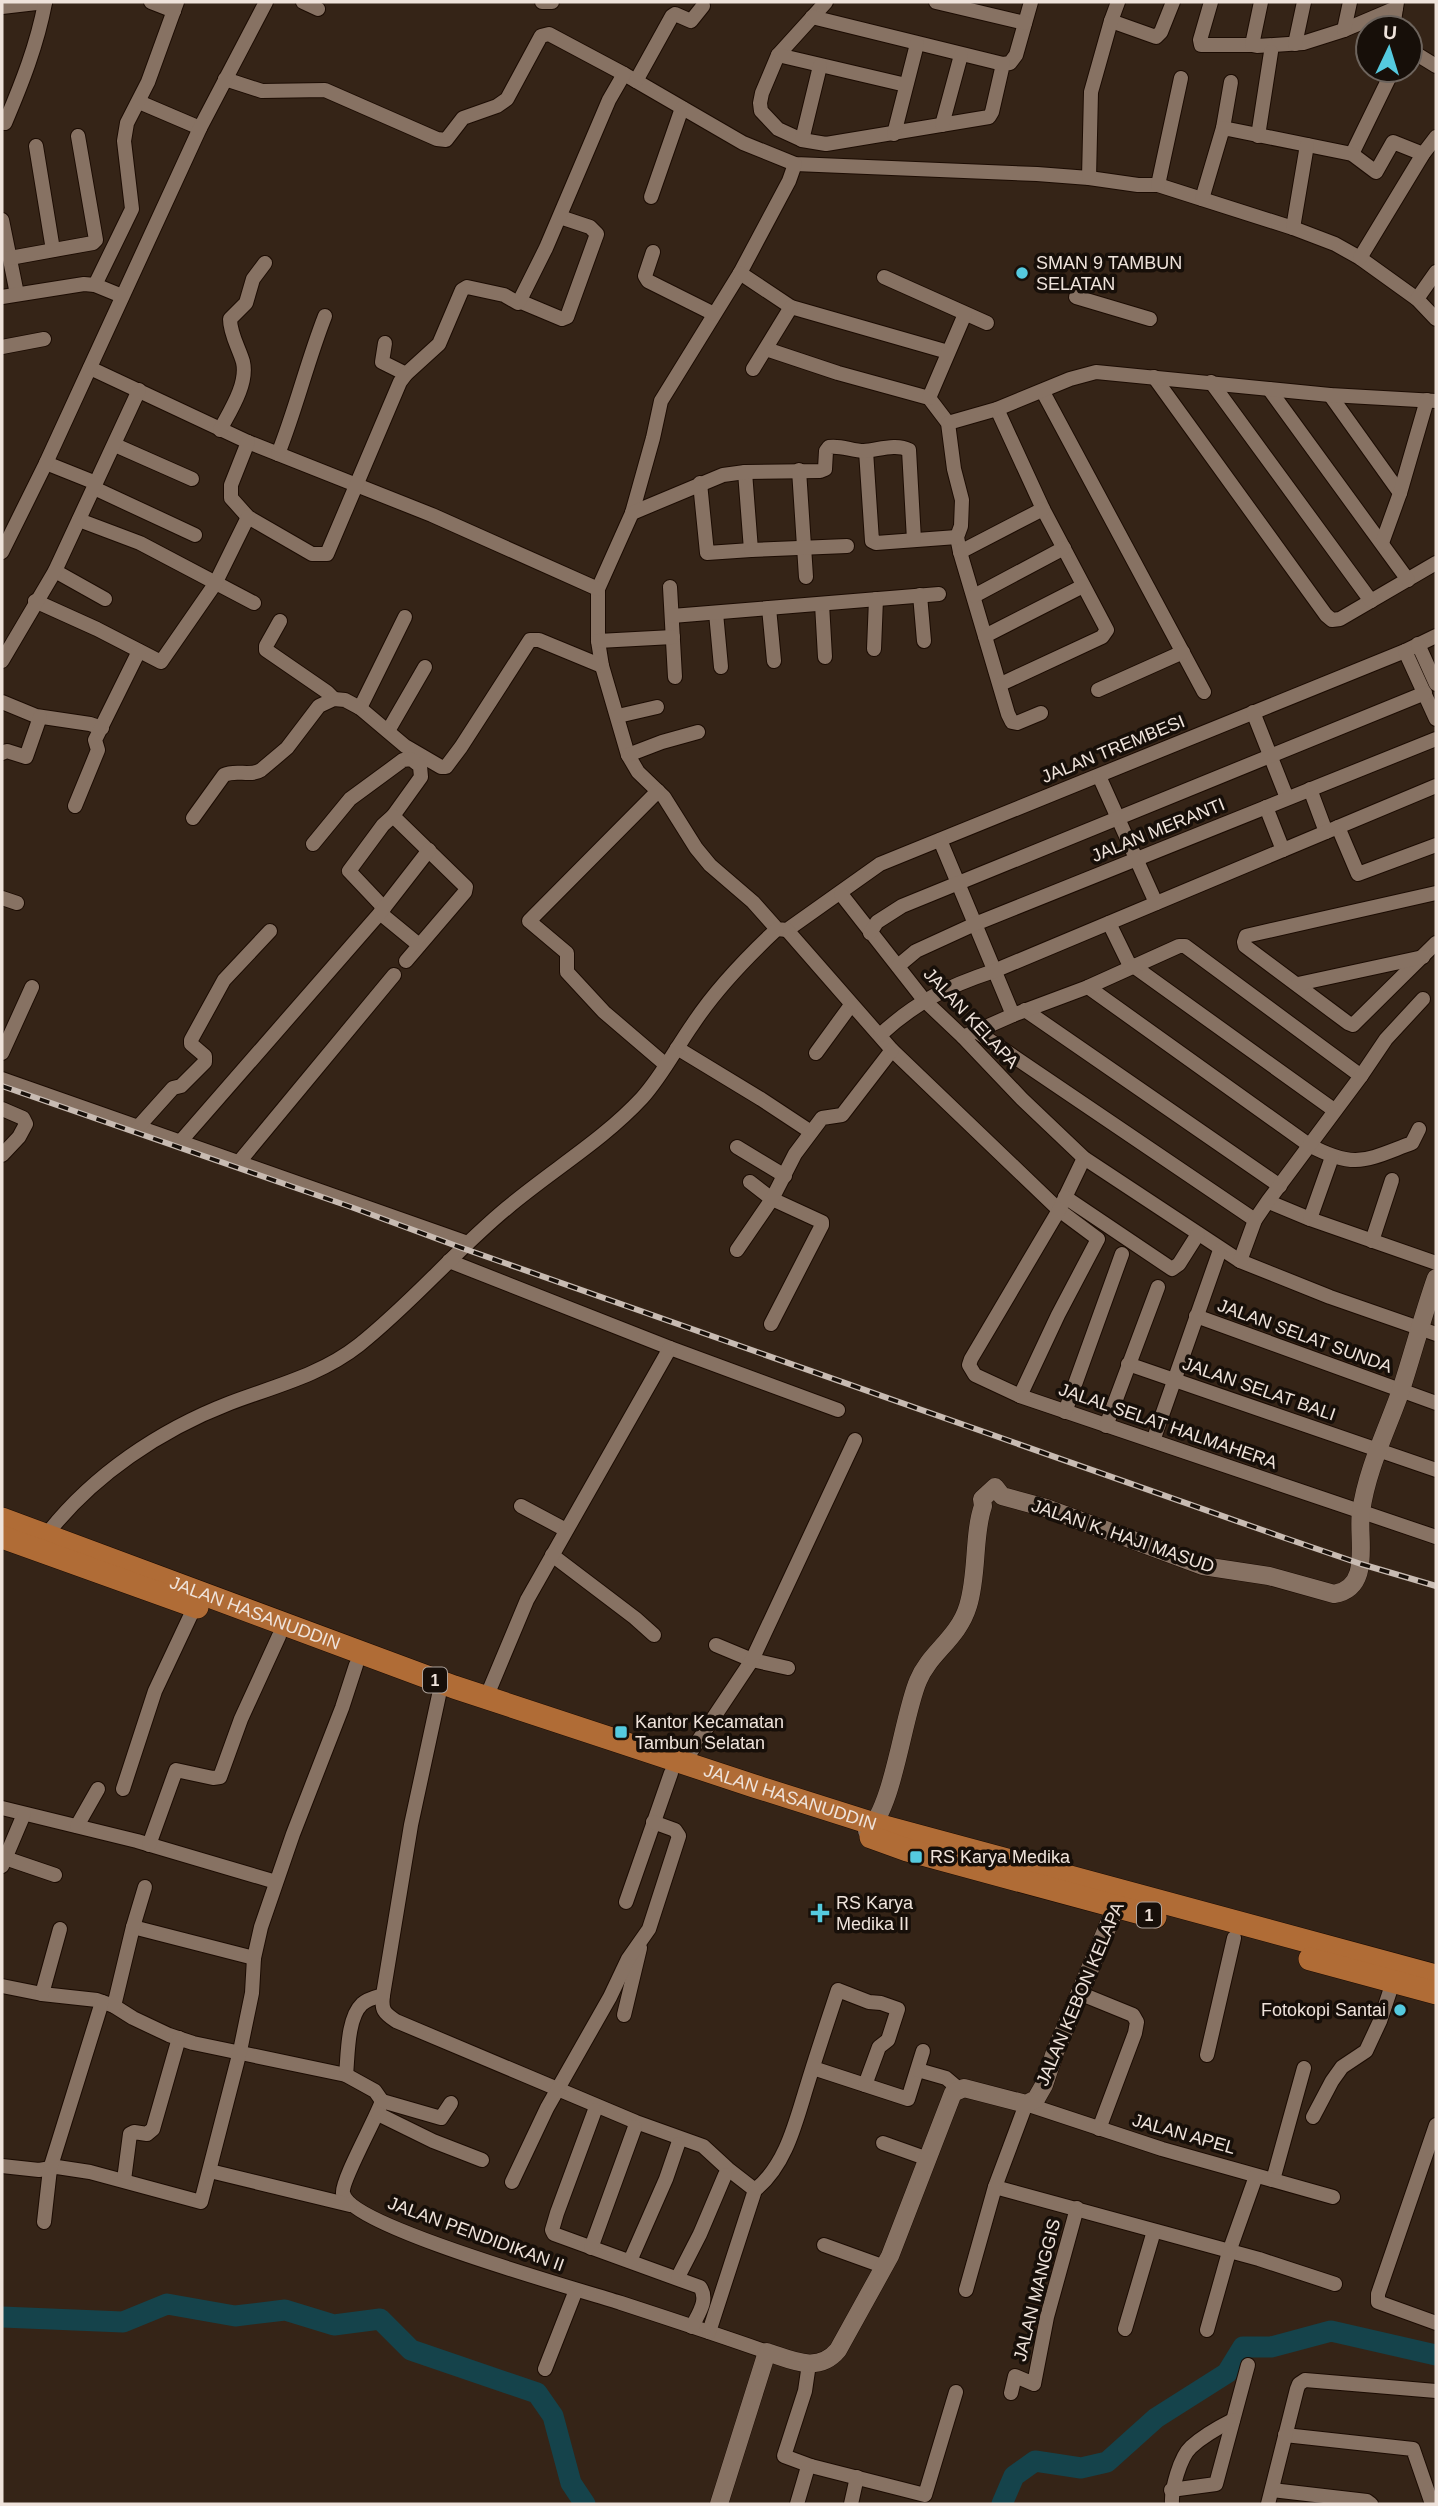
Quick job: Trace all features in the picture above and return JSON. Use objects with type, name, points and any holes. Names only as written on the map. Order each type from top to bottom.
[{"type":"highway","name":"JALAN HASANUDDIN","points":[[2,1519],[677,1768]]},
{"type":"highway","name":"JALAN HASANUDDIN","points":[[2,1537],[439,1695],[869,1829],[907,1850],[1436,1976]]},
{"type":"highway","name":"JALAN HASANUDDIN","points":[[1120,1899],[1234,1938],[1436,1993]]},
{"type":"street","points":[[2,7],[45,2],[39,34],[5,123]]},
{"type":"street","points":[[95,285],[132,209],[124,141],[127,123],[139,102],[176,7],[150,2]]},
{"type":"street","points":[[2,552],[46,463],[200,128],[266,2]]},
{"type":"street","points":[[303,2],[318,9]]},
{"type":"street","points":[[542,2],[552,2]]},
{"type":"street","points":[[826,2],[778,55],[762,93],[761,111],[778,129],[802,140],[826,144],[989,117],[1003,64]]},
{"type":"street","points":[[936,2],[1025,23]]},
{"type":"street","points":[[812,17],[1003,64],[1010,63],[1016,55],[1031,2]]},
{"type":"street","points":[[1089,178],[1091,92],[1118,2]]},
{"type":"street","points":[[1111,21],[1156,37],[1161,32],[1173,2]]},
{"type":"street","points":[[1211,2],[1201,44],[1295,44],[1344,30],[1396,5]]},
{"type":"street","points":[[1252,45],[1261,2]]},
{"type":"street","points":[[1295,44],[1304,2]]},
{"type":"street","points":[[1344,30],[1350,2]]},
{"type":"street","points":[[519,301],[560,217],[609,100],[630,77],[673,14],[691,21],[703,6]]},
{"type":"street","points":[[225,79],[262,91],[326,90],[441,141],[450,137],[467,116],[497,106],[507,99],[543,34],[548,34],[630,77],[743,142],[796,164],[1089,178],[1158,185],[1335,244],[1360,258],[1417,299],[1436,319]]},
{"type":"street","points":[[894,134],[917,44]]},
{"type":"street","points":[[1258,136],[1271,52]]},
{"type":"street","points":[[778,55],[906,85]]},
{"type":"street","points":[[942,125],[961,55]]},
{"type":"street","points":[[802,140],[820,66]]},
{"type":"street","points":[[1158,185],[1181,78]]},
{"type":"street","points":[[1202,199],[1223,128],[1231,82]]},
{"type":"street","points":[[1352,155],[1386,84]]},
{"type":"street","points":[[139,102],[200,128]]},
{"type":"street","points":[[651,197],[682,108]]},
{"type":"street","points":[[1223,128],[1352,155],[1376,172],[1393,142],[1423,154]]},
{"type":"street","points":[[10,258],[93,243],[96,240],[78,135]]},
{"type":"street","points":[[1360,258],[1436,137]]},
{"type":"street","points":[[1293,228],[1307,145]]},
{"type":"street","points":[[36,146],[53,250]]},
{"type":"street","points":[[796,164],[740,273],[661,401],[632,513],[598,589],[598,641],[602,666],[628,755],[638,772],[664,797],[710,865],[782,929],[892,1050],[1062,1203],[1098,1239],[1020,1396]]},
{"type":"street","points":[[248,442],[230,493],[231,498],[248,517],[312,554],[327,554],[406,374],[439,344],[460,293],[465,288],[504,295],[518,303],[519,301],[562,318],[568,317],[597,234],[590,227],[560,217]]},
{"type":"street","points":[[2,220],[10,258],[9,295],[84,284],[95,285],[122,296]]},
{"type":"street","points":[[653,252],[645,276],[648,281],[714,314]]},
{"type":"street","points":[[220,430],[240,389],[244,365],[230,319],[246,303],[253,279],[265,263]]},
{"type":"street","points":[[1417,299],[1436,272]]},
{"type":"street","points":[[740,273],[791,307],[948,352]]},
{"type":"street","points":[[884,277],[987,323]]},
{"type":"street","points":[[1076,297],[1150,319]]},
{"type":"street","points":[[752,369],[791,307]]},
{"type":"street","points":[[929,398],[965,314]]},
{"type":"street","points":[[278,454],[325,316]]},
{"type":"street","points":[[2,347],[44,339]]},
{"type":"street","points":[[385,343],[382,362],[406,374]]},
{"type":"street","points":[[766,349],[838,373],[929,398],[948,423],[954,469],[962,500],[958,545],[1012,722],[1017,723],[1041,713]]},
{"type":"street","points":[[90,368],[220,430],[357,484],[598,589]]},
{"type":"street","points":[[948,423],[997,409],[1070,379],[1096,372],[1330,395],[1432,401],[1382,543]]},
{"type":"street","points":[[1154,377],[1332,620],[1340,619],[1436,563]]},
{"type":"street","points":[[1210,382],[1371,601]]},
{"type":"street","points":[[1269,389],[1408,580]]},
{"type":"street","points":[[2,661],[55,571],[139,390]]},
{"type":"street","points":[[1043,392],[1204,692]]},
{"type":"street","points":[[1330,395],[1400,493]]},
{"type":"street","points":[[997,409],[1043,509],[1107,628],[1107,633],[1001,684]]},
{"type":"street","points":[[115,445],[192,479]]},
{"type":"street","points":[[632,513],[723,475],[820,471],[825,469],[829,447],[866,451],[872,448],[902,447],[909,450],[914,540]]},
{"type":"street","points":[[866,451],[872,541],[876,543],[914,540],[958,545],[1043,509]]},
{"type":"street","points":[[46,463],[195,535]]},
{"type":"street","points":[[799,470],[806,576]]},
{"type":"street","points":[[746,472],[751,550]]},
{"type":"street","points":[[700,483],[707,553],[847,546]]},
{"type":"street","points":[[36,601],[160,662],[215,584],[248,517]]},
{"type":"street","points":[[79,520],[140,543],[254,603]]},
{"type":"street","points":[[974,596],[1064,548]]},
{"type":"street","points":[[55,571],[105,599]]},
{"type":"street","points":[[985,636],[1083,586]]},
{"type":"street","points":[[670,587],[674,677]]},
{"type":"street","points":[[672,616],[939,594]]},
{"type":"street","points":[[920,596],[924,641]]},
{"type":"street","points":[[874,649],[876,599]]},
{"type":"street","points":[[822,604],[825,657]]},
{"type":"street","points":[[769,608],[774,661]]},
{"type":"street","points":[[716,613],[721,667]]},
{"type":"street","points":[[360,708],[404,617]]},
{"type":"street","points":[[280,621],[265,646],[266,650],[334,699]]},
{"type":"street","name":"JALAN TREMBESI","points":[[47,1534],[74,1501],[158,1438],[208,1412],[288,1384],[341,1358],[397,1313],[506,1208],[596,1142],[624,1117],[645,1095],[711,999],[744,960],[782,929],[841,894],[871,869],[1436,636]]},
{"type":"street","points":[[598,641],[673,637]]},
{"type":"street","points":[[193,818],[224,775],[230,772],[256,773],[287,748],[319,706],[334,699],[345,700],[360,708],[405,746],[441,767],[446,767],[530,640],[539,640],[602,666]]},
{"type":"street","points":[[1412,648],[1430,689],[1436,719]]},
{"type":"street","points":[[75,806],[98,750],[95,740],[139,651]]},
{"type":"street","points":[[1098,690],[1183,652]]},
{"type":"street","points":[[388,731],[425,667]]},
{"type":"street","points":[[870,933],[877,922],[888,913],[1430,689]]},
{"type":"street","points":[[2,702],[40,717],[102,728]]},
{"type":"street","points":[[618,716],[657,707]]},
{"type":"street","points":[[1253,712],[1287,799]]},
{"type":"street","points":[[2,753],[7,751],[26,757],[40,717]]},
{"type":"street","points":[[628,755],[698,732]]},
{"type":"street","name":"JALAN MERANTI","points":[[898,966],[924,947],[975,924],[1436,738]]},
{"type":"street","points":[[313,844],[350,799],[403,760],[411,759],[420,766],[421,777],[349,871],[382,910],[419,945]]},
{"type":"street","points":[[1099,776],[1156,903]]},
{"type":"street","points":[[880,1035],[903,1014],[942,990],[994,971],[1436,786]]},
{"type":"street","points":[[1310,789],[1358,874],[1436,845]]},
{"type":"street","points":[[658,791],[529,921],[567,953],[567,972],[604,1012],[666,1065]]},
{"type":"street","points":[[1266,807],[1283,850]]},
{"type":"street","points":[[393,816],[465,884],[466,890],[406,961]]},
{"type":"street","points":[[940,840],[994,971],[1019,1012],[1280,1186]]},
{"type":"street","points":[[180,1142],[382,910],[429,850]]},
{"type":"street","points":[[1436,893],[1250,935],[1244,939],[1245,946],[1353,1025],[1436,943]]},
{"type":"street","name":"JALAN KELAPA","points":[[841,894],[923,1000],[970,1034],[1021,1099],[1084,1157],[1240,1261],[1330,1297],[1428,1331]]},
{"type":"street","points":[[2,898],[17,903]]},
{"type":"street","points":[[1109,923],[1131,966],[1334,1110]]},
{"type":"street","points":[[138,1127],[173,1088],[181,1086],[205,1062],[205,1056],[191,1041],[224,980],[270,931]]},
{"type":"street","points":[[970,1034],[1185,946],[1361,1076]]},
{"type":"street","points":[[1298,984],[1423,957]]},
{"type":"street","points":[[239,1162],[394,975]]},
{"type":"street","points":[[1088,986],[1309,1146],[1332,1157],[1352,1162],[1366,1160],[1413,1142],[1419,1129]]},
{"type":"street","points":[[2,1053],[32,987]]},
{"type":"street","points":[[1240,1261],[1255,1220],[1386,1039],[1423,999]]},
{"type":"street","points":[[816,1053],[851,1006]]},
{"type":"street","points":[[970,1034],[1255,1220]]},
{"type":"street","points":[[677,1048],[811,1132]]},
{"type":"street","points":[[737,1250],[772,1199],[795,1154],[811,1132],[822,1118],[842,1115],[892,1050]]},
{"type":"street","points":[[2,1079],[468,1242]]},
{"type":"street","points":[[2,1109],[23,1118],[26,1124],[19,1137],[2,1155]]},
{"type":"street","points":[[737,1147],[785,1176]]},
{"type":"street","points":[[1062,1203],[1084,1157]]},
{"type":"street","points":[[1310,1219],[1332,1157]]},
{"type":"street","points":[[1372,1241],[1392,1180]]},
{"type":"street","points":[[750,1182],[772,1199],[822,1222],[771,1324]]},
{"type":"street","points":[[1269,1202],[1436,1263]]},
{"type":"street","points":[[1062,1203],[1172,1269],[1179,1264],[1198,1234]]},
{"type":"street","name":"JALAL SELAT HALMAHERA","points":[[1062,1203],[970,1365],[975,1375],[1020,1396],[1065,1412],[1436,1537]]},
{"type":"street","points":[[1153,1441],[1220,1250]]},
{"type":"street","points":[[1065,1412],[1122,1254]]},
{"type":"street","points":[[449,1261],[670,1348],[838,1410]]},
{"type":"street","name":"JALAN K. HAJI MASUD","points":[[869,1829],[887,1794],[918,1681],[962,1621],[968,1606],[984,1506],[982,1499],[995,1488],[1002,1496],[1046,1508],[1203,1566],[1269,1576],[1334,1594],[1343,1593],[1352,1586],[1361,1564],[1361,1513],[1377,1451],[1428,1331],[1436,1278]]},
{"type":"street","points":[[1106,1426],[1158,1287]]},
{"type":"street","name":"JALAN SELAT SUNDA","points":[[1196,1316],[1436,1403]]},
{"type":"street","points":[[486,1698],[527,1600],[670,1348]]},
{"type":"street","name":"JALAN SELAT BALI","points":[[1128,1364],[1436,1470]]},
{"type":"street","points":[[626,1902],[653,1822],[677,1768],[752,1660],[855,1440]]},
{"type":"street","points":[[521,1506],[566,1530]]},
{"type":"street","points":[[552,1555],[654,1635]]},
{"type":"street","points":[[123,1789],[155,1691],[195,1606]]},
{"type":"street","points":[[149,1845],[176,1770],[213,1779],[220,1777],[241,1719],[279,1636]]},
{"type":"street","points":[[716,1645],[752,1660],[788,1668]]},
{"type":"street","points":[[2,2166],[39,2170],[66,2169],[124,2180],[201,2202],[240,2051],[254,1980],[254,1958],[276,1882],[356,1665]]},
{"type":"street","points":[[439,1695],[411,1825],[381,2006],[384,2013],[396,2021],[636,2122],[703,2146],[755,2190]]},
{"type":"street","points":[[77,1826],[98,1789]]},
{"type":"street","points":[[2,1808],[149,1845],[276,1882]]},
{"type":"street","points":[[24,1814],[4,1862],[55,1875]]},
{"type":"street","points":[[512,2182],[558,2089],[610,1997],[628,1959],[649,1929],[679,1836],[675,1830],[653,1822]]},
{"type":"street","points":[[44,2222],[50,2169],[108,2004],[145,1887]]},
{"type":"street","name":"JALAN KEBON KELAPA","points":[[959,2089],[1026,2104],[1036,2099],[1120,1899]]},
{"type":"street","points":[[132,1927],[254,1958]]},
{"type":"street","points":[[42,1994],[60,1929]]},
{"type":"street","points":[[1207,2055],[1234,1938]]},
{"type":"street","points":[[625,2015],[640,1944]]},
{"type":"street","points":[[1313,2117],[1342,2067],[1366,2051],[1380,2021],[1393,1982]]},
{"type":"street","points":[[2,1986],[108,2004],[179,2038],[346,2075],[375,2091],[380,2107],[433,2141],[482,2160]]},
{"type":"street","points":[[709,2332],[755,2190],[768,2180],[788,2145],[799,2117],[838,1990],[898,2009],[888,2040],[879,2047],[865,2085]]},
{"type":"street","points":[[1079,1993],[1133,2015],[1137,2022],[1098,2129]]},
{"type":"street","points":[[346,2075],[355,2014],[363,2003],[383,1995]]},
{"type":"street","points":[[124,2180],[130,2134],[147,2134],[153,2129],[179,2038]]},
{"type":"street","points":[[813,2068],[908,2099],[923,2051]]},
{"type":"street","points":[[1273,2180],[1304,2068]]},
{"type":"street","points":[[719,2504],[767,2352],[802,2363],[817,2365],[826,2362],[838,2350],[885,2267],[950,2099],[959,2089],[946,2078],[918,2070]]},
{"type":"street","points":[[433,2141],[441,2118],[451,2103]]},
{"type":"street","points":[[965,2290],[995,2187],[1026,2104]]},
{"type":"street","name":"JALAN APEL","points":[[1026,2104],[1098,2129],[1333,2197]]},
{"type":"street","points":[[380,2107],[441,2118]]},
{"type":"street","points":[[350,2205],[343,2194],[344,2180],[380,2107]]},
{"type":"street","points":[[594,2110],[552,2230],[554,2234],[700,2287],[704,2295],[702,2306],[692,2327]]},
{"type":"street","points":[[1436,2124],[1378,2294],[1378,2302],[1436,2323]]},
{"type":"street","points":[[591,2248],[635,2127]]},
{"type":"street","points":[[883,2143],[928,2159]]},
{"type":"street","points":[[630,2261],[666,2179],[678,2144]]},
{"type":"street","name":"JALAN PENDIDIKAN II","points":[[210,2171],[350,2205],[405,2232],[449,2249],[767,2352]]},
{"type":"street","points":[[678,2277],[701,2234],[725,2175]]},
{"type":"street","points":[[1208,2330],[1229,2252],[1256,2176]]},
{"type":"street","points":[[995,2187],[1077,2208],[1335,2284]]},
{"type":"street","name":"JALAN MANGGIS","points":[[1010,2393],[1015,2376],[1034,2384],[1047,2317],[1077,2208]]},
{"type":"street","points":[[1125,2329],[1154,2231]]},
{"type":"street","points":[[824,2245],[885,2267]]},
{"type":"street","points":[[545,2370],[576,2290]]},
{"type":"street","points":[[759,2380],[780,2365],[802,2363]]},
{"type":"street","points":[[802,2363],[805,2391],[784,2456],[811,2466],[925,2495],[956,2392]]},
{"type":"street","points":[[1171,2497],[1216,2484],[1248,2365]]},
{"type":"street","points":[[1371,2504],[1367,2501],[1270,2497],[1299,2384],[1305,2380],[1436,2391]]},
{"type":"street","points":[[1171,2497],[1189,2448],[1218,2427],[1234,2420]]},
{"type":"street","points":[[1285,2435],[1413,2449],[1432,2504]]},
{"type":"street","points":[[797,2504],[807,2470],[811,2466]]},
{"type":"street","points":[[851,2504],[858,2477]]},
{"type":"waterway","points":[[2,2317],[123,2322],[167,2304],[235,2316],[285,2310],[334,2325],[380,2319],[411,2350],[537,2393],[553,2416],[571,2483],[585,2504]]},
{"type":"waterway","points":[[1002,2504],[1014,2476],[1035,2461],[1081,2468],[1107,2462],[1156,2418],[1227,2373],[1243,2347],[1271,2347],[1331,2331],[1436,2355]]},
{"type":"railway","points":[[2,1086],[1285,1538],[1436,1586]]},
{"type":"place","name":"SMAN 9 TAMBUN SELATAN","points":[[1022,273]]},
{"type":"place","name":"Kantor Kecamatan Tambun Selatan","points":[[621,1732]]},
{"type":"place","name":"RS Karya Medika","points":[[916,1857]]},
{"type":"place","name":"RS Karya Medika II","points":[[820,1913]]},
{"type":"place","name":"Fotokopi Santai","points":[[1400,2010]]}]
